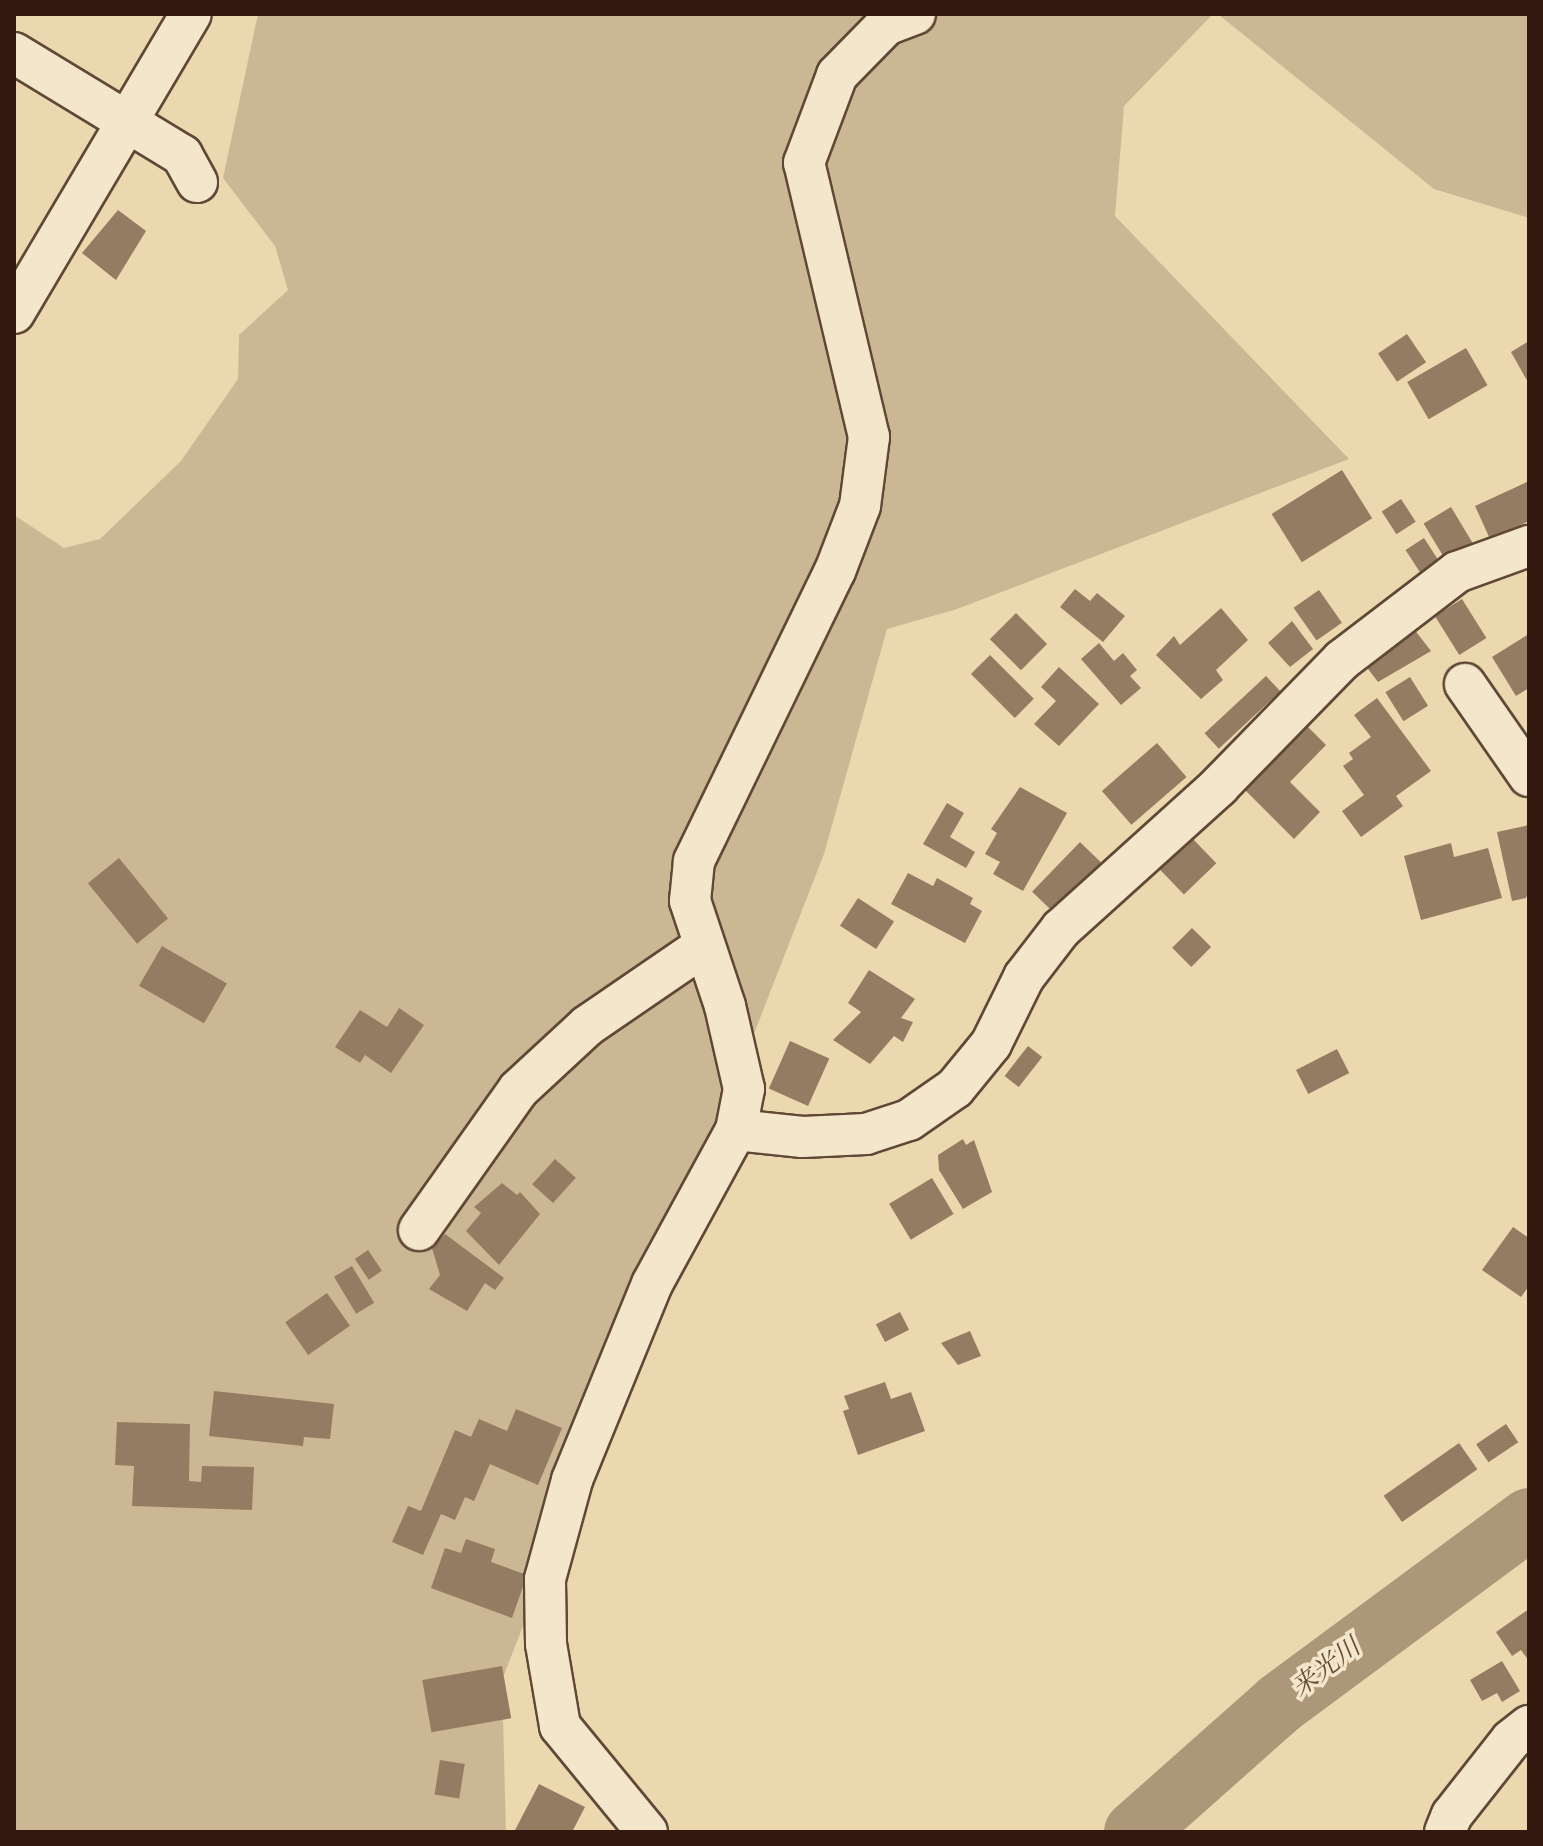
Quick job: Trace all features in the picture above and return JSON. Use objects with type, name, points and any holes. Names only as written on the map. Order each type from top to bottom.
[{"type":"street","points":[[14,313],[191,14]]},
{"type":"street","points":[[647,1832],[560,1726],[546,1644],[545,1579],[572,1480],[652,1284],[736,1130],[744,1089],[725,1006],[701,948],[690,901],[694,861],[835,571],[860,506],[869,437],[804,163],[837,75],[886,25],[915,14]]},
{"type":"street","points":[[14,53],[129,119],[182,155],[197,182]]},
{"type":"street","points":[[736,1130],[803,1137],[866,1134],[909,1120],[955,1088],[991,1044],[1024,977],[1061,929],[1219,786],[1342,660],[1457,572],[1529,546]]},
{"type":"street","points":[[1465,684],[1529,776]]},
{"type":"street","points":[[419,1230],[518,1090],[587,1026],[701,948]]},
{"type":"street","points":[[1445,1832],[1452,1815],[1511,1740],[1529,1726]]},
{"type":"shaded area","points":[[258,14],[1213,14],[1124,106],[1115,216],[1349,459],[957,609],[887,629],[824,854],[502,1680],[506,1832],[14,1832],[14,515],[64,548],[100,539],[181,461],[238,379],[239,335],[288,290],[275,246],[223,178]]},
{"type":"shaded area","points":[[1218,14],[1529,14],[1529,218],[1434,189]]},
{"type":"building","points":[[118,210],[146,231],[116,280],[82,253]]},
{"type":"building","points":[[1407,334],[1426,362],[1397,382],[1378,354]]},
{"type":"building","points":[[1529,341],[1529,384],[1511,352]]},
{"type":"building","points":[[1466,348],[1488,385],[1429,419],[1407,382]]},
{"type":"building","points":[[1342,470],[1372,518],[1302,562],[1272,514]]},
{"type":"building","points":[[1529,481],[1529,521],[1490,539],[1475,506]]},
{"type":"building","points":[[1401,499],[1416,522],[1396,534],[1382,512]]},
{"type":"building","points":[[1451,507],[1474,546],[1447,562],[1424,523]]},
{"type":"building","points":[[1424,538],[1441,564],[1422,576],[1406,550]]},
{"type":"building","points":[[1075,589],[1090,601],[1097,593],[1125,616],[1103,642],[1060,607]]},
{"type":"building","points":[[1319,590],[1342,623],[1317,641],[1294,608]]},
{"type":"building","points":[[1462,599],[1486,638],[1459,655],[1435,616]]},
{"type":"building","points":[[1221,608],[1248,640],[1216,670],[1223,680],[1201,699],[1156,655],[1174,636],[1180,645]]},
{"type":"building","points":[[1016,613],[1047,644],[1021,670],[990,639]]},
{"type":"building","points":[[1292,621],[1313,649],[1290,667],[1268,643]]},
{"type":"building","points":[[1410,624],[1431,651],[1378,682],[1362,661]]},
{"type":"building","points":[[1529,634],[1529,688],[1516,696],[1492,657]]},
{"type":"building","points":[[1099,643],[1114,661],[1123,653],[1137,670],[1130,676],[1141,688],[1121,705],[1081,659]]},
{"type":"building","points":[[990,655],[1034,699],[1015,718],[971,674]]},
{"type":"building","points":[[1059,667],[1099,704],[1059,746],[1034,724],[1056,701],[1041,687]]},
{"type":"building","points":[[1266,676],[1280,691],[1219,749],[1205,733]]},
{"type":"building","points":[[1410,677],[1428,706],[1403,721],[1385,692]]},
{"type":"building","points":[[1377,698],[1431,771],[1396,796],[1403,806],[1361,837],[1342,811],[1364,795],[1343,766],[1353,759],[1349,753],[1371,737],[1354,715]]},
{"type":"building","points":[[1308,727],[1326,745],[1290,782],[1320,812],[1294,839],[1245,790]]},
{"type":"building","points":[[1157,743],[1187,777],[1131,825],[1102,791]]},
{"type":"building","points":[[1020,787],[1067,813],[1023,891],[993,874],[1000,862],[985,854],[997,833],[991,829]]},
{"type":"building","points":[[947,803],[964,813],[950,837],[975,852],[966,868],[923,844]]},
{"type":"building","points":[[1529,825],[1529,888],[1526,898],[1512,901],[1497,832]]},
{"type":"building","points":[[1192,838],[1216,863],[1184,894],[1160,869]]},
{"type":"building","points":[[1080,842],[1101,862],[1053,912],[1032,892]]},
{"type":"building","points":[[1451,843],[1454,857],[1488,848],[1502,898],[1421,920],[1404,856]]},
{"type":"building","points":[[119,858],[168,919],[137,944],[88,883]]},
{"type":"building","points":[[908,873],[933,886],[937,878],[973,898],[970,904],[982,911],[965,943],[891,904]]},
{"type":"building","points":[[858,898],[894,921],[876,949],[840,926]]},
{"type":"building","points":[[1192,928],[1211,947],[1191,967],[1172,948]]},
{"type":"building","points":[[162,946],[227,984],[204,1023],[139,986]]},
{"type":"building","points":[[869,970],[915,999],[901,1018],[913,1022],[903,1042],[894,1036],[870,1064],[833,1040],[861,1012],[848,1003]]},
{"type":"building","points":[[399,1008],[424,1025],[391,1073],[365,1055],[360,1063],[335,1047],[360,1010],[387,1027]]},
{"type":"building","points":[[790,1041],[829,1058],[808,1106],[769,1089]]},
{"type":"building","points":[[1028,1046],[1042,1057],[1019,1087],[1005,1076]]},
{"type":"building","points":[[1337,1049],[1349,1073],[1308,1094],[1296,1070]]},
{"type":"building","points":[[963,1139],[966,1145],[974,1140],[992,1192],[963,1209],[939,1170],[938,1155]]},
{"type":"building","points":[[555,1159],[576,1178],[553,1203],[532,1184]]},
{"type":"building","points":[[932,1178],[954,1214],[911,1240],[889,1204]]},
{"type":"building","points":[[502,1183],[517,1195],[520,1192],[540,1214],[499,1265],[466,1231],[481,1213],[474,1207]]},
{"type":"building","points":[[1513,1227],[1529,1238],[1529,1286],[1521,1297],[1482,1270]]},
{"type":"building","points":[[445,1234],[504,1278],[495,1290],[485,1283],[467,1311],[429,1289],[440,1275],[432,1248]]},
{"type":"building","points":[[368,1250],[382,1271],[369,1280],[355,1259]]},
{"type":"building","points":[[352,1266],[374,1303],[356,1314],[334,1277]]},
{"type":"building","points":[[327,1293],[350,1326],[308,1355],[285,1322]]},
{"type":"building","points":[[900,1312],[909,1330],[885,1342],[876,1324]]},
{"type":"building","points":[[970,1331],[981,1356],[958,1365],[941,1343]]},
{"type":"building","points":[[885,1382],[891,1399],[911,1392],[925,1431],[858,1455],[843,1411],[849,1409],[844,1396]]},
{"type":"building","points":[[214,1391],[334,1404],[330,1439],[304,1437],[303,1446],[209,1436]]},
{"type":"building","points":[[516,1409],[562,1428],[538,1485],[490,1464],[474,1501],[465,1497],[455,1520],[441,1514],[423,1555],[392,1542],[408,1506],[421,1511],[455,1430],[471,1437],[479,1419],[507,1431]]},
{"type":"building","points":[[117,1422],[190,1424],[189,1481],[201,1482],[202,1466],[254,1467],[252,1510],[132,1506],[134,1466],[115,1465]]},
{"type":"building","points":[[1506,1424],[1518,1442],[1488,1462],[1476,1444]]},
{"type":"building","points":[[1459,1443],[1477,1469],[1402,1522],[1384,1496]]},
{"type":"building","points":[[466,1539],[495,1549],[491,1562],[527,1575],[512,1618],[431,1588],[445,1548],[461,1553]]},
{"type":"building","points":[[1529,1609],[1529,1661],[1521,1650],[1512,1656],[1496,1632]]},
{"type":"building","points":[[1502,1661],[1520,1691],[1502,1702],[1497,1693],[1482,1701],[1470,1680]]},
{"type":"building","points":[[502,1666],[511,1718],[431,1732],[422,1680]]},
{"type":"building","points":[[440,1760],[465,1764],[459,1798],[435,1795]]},
{"type":"building","points":[[539,1784],[585,1807],[572,1832],[514,1832]]},
{"type":"waterway","name":"来光川","points":[[1135,1832],[1279,1704],[1529,1519]]}]
